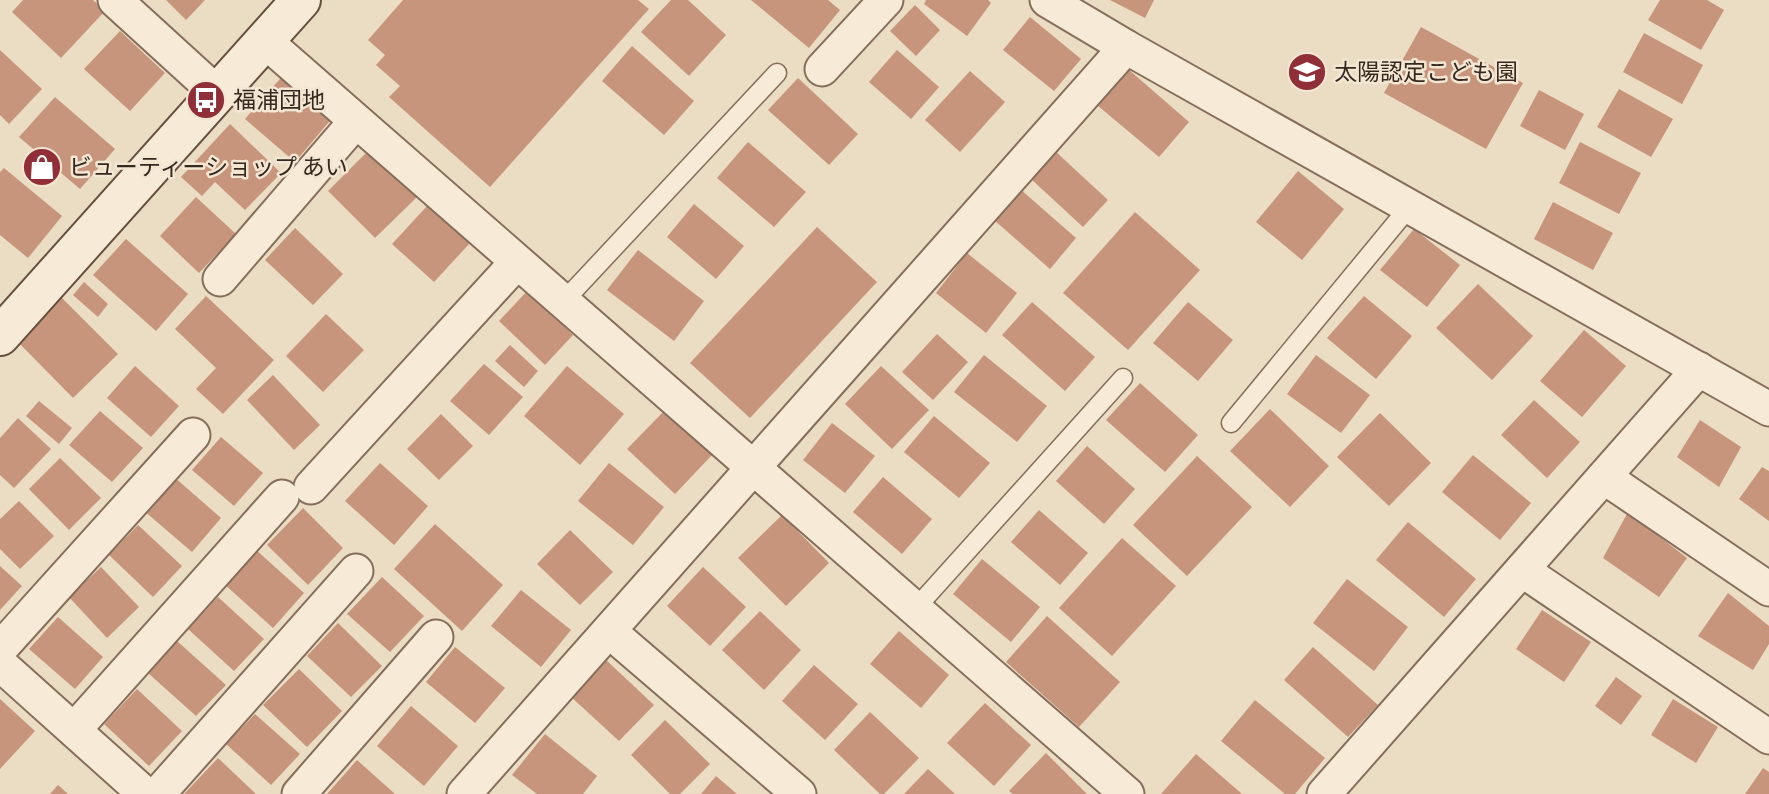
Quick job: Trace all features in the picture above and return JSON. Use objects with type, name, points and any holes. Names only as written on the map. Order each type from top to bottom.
[{"type":"street","points":[[115,0],[218,94]]},
{"type":"street","points":[[0,337],[301,0]]},
{"type":"street","points":[[822,69],[886,0]]},
{"type":"street","points":[[1047,0],[1769,409]]},
{"type":"street","points":[[265,41],[1127,794]]},
{"type":"street","points":[[464,794],[1126,47]]},
{"type":"street","points":[[220,279],[356,121]]},
{"type":"street","points":[[74,730],[517,261]]},
{"type":"street","points":[[1324,794],[1699,369]]},
{"type":"street","points":[[0,649],[193,435]]},
{"type":"street","points":[[1604,477],[1769,589]]},
{"type":"street","points":[[158,794],[356,570]]},
{"type":"street","points":[[1522,570],[1769,737]]},
{"type":"street","points":[[609,631],[799,794]]},
{"type":"street","points":[[299,794],[436,637]]},
{"type":"street","points":[[0,664],[145,794]]},
{"type":"lane","points":[[563,302],[777,73]]},
{"type":"lane","points":[[1231,423],[1410,206]]},
{"type":"lane","points":[[915,609],[1123,378]]},
{"type":"building","points":[[23,0],[93,0],[105,11],[61,58],[12,12]]},
{"type":"building","points":[[166,0],[205,0],[186,20]]},
{"type":"building","points":[[403,0],[638,0],[649,9],[490,187],[389,97],[400,86],[376,65],[385,55],[368,40]]},
{"type":"building","points":[[671,0],[688,0],[726,35],[689,76],[641,32]]},
{"type":"building","points":[[751,0],[828,0],[840,10],[809,48]]},
{"type":"building","points":[[926,0],[988,0],[991,3],[967,36],[924,4]]},
{"type":"building","points":[[1110,0],[1154,0],[1145,18]]},
{"type":"building","points":[[1660,0],[1707,0],[1724,10],[1701,50],[1648,20]]},
{"type":"building","points":[[915,5],[940,30],[916,56],[890,31]]},
{"type":"building","points":[[1030,17],[1081,59],[1054,91],[1003,50]]},
{"type":"building","points":[[1421,27],[1523,83],[1486,149],[1384,93]]},
{"type":"building","points":[[120,31],[165,73],[130,111],[84,69]]},
{"type":"building","points":[[1644,33],[1703,65],[1682,104],[1623,72]]},
{"type":"building","points":[[632,46],[694,101],[664,135],[602,81]]},
{"type":"building","points":[[0,50],[42,89],[9,124],[0,115]]},
{"type":"building","points":[[897,50],[939,87],[911,119],[869,82]]},
{"type":"building","points":[[1128,69],[1189,122],[1159,157],[1097,105]]},
{"type":"building","points":[[970,71],[1005,102],[960,152],[925,120]]},
{"type":"building","points":[[285,73],[334,116],[295,162],[245,119]]},
{"type":"building","points":[[798,78],[858,134],[829,165],[768,110]]},
{"type":"building","points":[[1619,89],[1673,119],[1651,157],[1597,127]]},
{"type":"building","points":[[1539,90],[1584,114],[1565,150],[1520,126]]},
{"type":"building","points":[[55,97],[115,149],[80,189],[19,137]]},
{"type":"building","points":[[230,124],[281,173],[245,210],[215,182],[202,196],[181,177]]},
{"type":"building","points":[[748,142],[806,192],[774,227],[717,178]]},
{"type":"building","points":[[1580,142],[1641,173],[1619,214],[1559,183]]},
{"type":"building","points":[[370,149],[418,196],[375,238],[328,191]]},
{"type":"building","points":[[1055,151],[1108,200],[1083,227],[1030,178]]},
{"type":"building","points":[[4,168],[62,216],[28,258],[0,235],[0,172]]},
{"type":"building","points":[[1298,171],[1344,209],[1302,260],[1256,222]]},
{"type":"building","points":[[1020,189],[1076,238],[1050,269],[994,220]]},
{"type":"building","points":[[196,197],[236,234],[199,273],[160,236]]},
{"type":"building","points":[[1553,202],[1613,233],[1593,270],[1534,239]]},
{"type":"building","points":[[694,204],[744,246],[716,279],[667,237]]},
{"type":"building","points":[[428,205],[470,243],[434,282],[392,244]]},
{"type":"building","points":[[1135,212],[1200,270],[1128,350],[1063,293]]},
{"type":"building","points":[[817,227],[877,282],[750,418],[690,363]]},
{"type":"building","points":[[295,228],[343,274],[313,305],[265,260]]},
{"type":"building","points":[[1414,229],[1460,265],[1427,307],[1380,270]]},
{"type":"building","points":[[126,239],[188,294],[156,331],[93,275]]},
{"type":"building","points":[[638,250],[704,301],[674,341],[607,290]]},
{"type":"building","points":[[967,253],[1017,293],[986,333],[936,293]]},
{"type":"building","points":[[84,282],[108,304],[98,317],[73,295]]},
{"type":"building","points":[[1478,284],[1533,336],[1492,380],[1436,328]]},
{"type":"building","points":[[528,290],[573,335],[545,365],[499,321]]},
{"type":"building","points":[[60,296],[118,354],[73,398],[16,340]]},
{"type":"building","points":[[206,296],[274,360],[223,414],[196,389],[216,368],[175,329]]},
{"type":"building","points":[[1364,296],[1412,336],[1376,379],[1327,338]]},
{"type":"building","points":[[1032,302],[1095,357],[1065,391],[1002,335]]},
{"type":"building","points":[[1188,302],[1233,340],[1198,381],[1153,343]]},
{"type":"building","points":[[326,314],[364,350],[323,392],[286,356]]},
{"type":"building","points":[[1584,330],[1626,366],[1582,417],[1540,381]]},
{"type":"building","points":[[937,334],[968,362],[933,400],[902,372]]},
{"type":"building","points":[[510,345],[538,371],[524,387],[495,361]]},
{"type":"building","points":[[984,355],[1047,406],[1017,442],[954,392]]},
{"type":"building","points":[[1316,355],[1370,395],[1341,433],[1287,394]]},
{"type":"building","points":[[484,364],[523,397],[489,435],[450,401]]},
{"type":"building","points":[[135,366],[179,406],[151,437],[107,398]]},
{"type":"building","points":[[567,366],[624,414],[580,465],[524,416]]},
{"type":"building","points":[[881,366],[929,410],[892,449],[845,404]]},
{"type":"building","points":[[273,375],[320,425],[294,450],[247,400]]},
{"type":"building","points":[[1140,383],[1198,435],[1165,472],[1106,420]]},
{"type":"building","points":[[1534,400],[1580,442],[1547,478],[1501,435]]},
{"type":"building","points":[[39,401],[72,428],[59,444],[26,416]]},
{"type":"building","points":[[666,409],[713,454],[675,494],[627,449]]},
{"type":"building","points":[[1270,409],[1329,466],[1290,507],[1230,451]]},
{"type":"building","points":[[100,411],[143,448],[112,482],[69,445]]},
{"type":"building","points":[[1380,413],[1431,463],[1389,506],[1337,457]]},
{"type":"building","points":[[441,414],[473,446],[439,480],[407,449]]},
{"type":"building","points":[[934,416],[990,463],[959,498],[904,452]]},
{"type":"building","points":[[18,418],[51,449],[14,488],[0,475],[0,438]]},
{"type":"building","points":[[1700,420],[1741,447],[1719,487],[1677,457]]},
{"type":"building","points":[[832,423],[875,456],[845,493],[803,460]]},
{"type":"building","points":[[221,437],[263,473],[234,506],[192,470]]},
{"type":"building","points":[[1087,446],[1135,489],[1104,524],[1056,481]]},
{"type":"building","points":[[1473,455],[1531,503],[1500,540],[1442,492]]},
{"type":"building","points":[[1197,456],[1252,507],[1187,576],[1133,525]]},
{"type":"building","points":[[60,458],[101,498],[69,530],[29,489]]},
{"type":"building","points":[[380,463],[428,506],[394,545],[345,501]]},
{"type":"building","points":[[609,463],[664,507],[633,545],[578,501]]},
{"type":"building","points":[[1762,467],[1769,471],[1769,521],[1739,499]]},
{"type":"building","points":[[173,476],[221,518],[192,552],[143,510]]},
{"type":"building","points":[[883,477],[932,519],[902,554],[853,512]]},
{"type":"building","points":[[19,501],[54,536],[20,569],[0,549],[0,519]]},
{"type":"building","points":[[303,508],[343,548],[308,585],[267,545]]},
{"type":"building","points":[[1039,510],[1088,553],[1060,585],[1011,542]]},
{"type":"building","points":[[1628,512],[1687,558],[1659,597],[1603,558]]},
{"type":"building","points":[[782,515],[829,563],[786,606],[738,558]]},
{"type":"building","points":[[1408,522],[1476,579],[1444,617],[1376,560]]},
{"type":"building","points":[[435,524],[503,585],[462,631],[394,569]]},
{"type":"building","points":[[138,525],[182,566],[153,597],[109,555]]},
{"type":"building","points":[[570,530],[613,572],[580,605],[537,564]]},
{"type":"building","points":[[1122,538],[1176,586],[1112,656],[1059,608]]},
{"type":"building","points":[[255,549],[304,593],[273,628],[223,583]]},
{"type":"building","points":[[982,559],[1040,607],[1011,642],[953,594]]},
{"type":"building","points":[[0,566],[22,586],[0,610]]},
{"type":"building","points":[[101,567],[139,607],[107,638],[69,597]]},
{"type":"building","points":[[703,567],[746,607],[710,646],[667,606]]},
{"type":"building","points":[[382,577],[424,616],[390,652],[347,614]]},
{"type":"building","points":[[1347,579],[1408,627],[1374,671],[1313,623]]},
{"type":"building","points":[[521,590],[571,630],[541,667],[491,626]]},
{"type":"building","points":[[1728,593],[1769,626],[1769,644],[1753,670],[1698,636]]},
{"type":"building","points":[[218,597],[264,639],[234,671],[188,629]]},
{"type":"building","points":[[1542,610],[1591,642],[1564,682],[1516,649]]},
{"type":"building","points":[[760,611],[801,650],[764,690],[722,650]]},
{"type":"building","points":[[1047,616],[1120,682],[1079,727],[1006,662]]},
{"type":"building","points":[[58,617],[103,657],[75,689],[29,649]]},
{"type":"building","points":[[338,623],[382,666],[351,697],[307,656]]},
{"type":"building","points":[[899,631],[949,675],[921,708],[870,664]]},
{"type":"building","points":[[177,641],[226,685],[196,716],[148,673]]},
{"type":"building","points":[[455,647],[505,688],[475,723],[426,682]]},
{"type":"building","points":[[1313,647],[1378,705],[1348,737],[1284,680]]},
{"type":"building","points":[[604,658],[654,705],[619,741],[569,695]]},
{"type":"building","points":[[814,665],[858,704],[825,740],[782,701]]},
{"type":"building","points":[[299,669],[342,711],[307,747],[263,705]]},
{"type":"building","points":[[1616,677],[1642,696],[1621,725],[1595,706]]},
{"type":"building","points":[[137,689],[182,731],[149,766],[104,724]]},
{"type":"building","points":[[0,699],[35,731],[0,769]]},
{"type":"building","points":[[1673,699],[1718,727],[1696,763],[1651,735]]},
{"type":"building","points":[[1255,700],[1325,758],[1295,794],[1285,794],[1221,741]]},
{"type":"building","points":[[985,703],[1031,745],[994,786],[947,743]]},
{"type":"building","points":[[411,706],[458,746],[424,786],[377,746]]},
{"type":"building","points":[[870,712],[919,758],[884,794],[880,794],[834,750]]},
{"type":"building","points":[[255,714],[300,754],[271,785],[226,744]]},
{"type":"building","points":[[665,720],[710,764],[680,794],[670,794],[631,755]]},
{"type":"building","points":[[545,734],[597,776],[583,794],[537,794],[512,775]]},
{"type":"building","points":[[1046,753],[1087,794],[1013,794],[1009,791]]},
{"type":"building","points":[[1196,754],[1242,794],[1161,794]]},
{"type":"building","points":[[218,758],[256,794],[184,794]]},
{"type":"building","points":[[357,760],[395,794],[327,794]]},
{"type":"building","points":[[1763,768],[1769,772],[1769,794],[1745,794]]},
{"type":"building","points":[[928,769],[955,794],[904,794]]},
{"type":"building","points":[[716,776],[737,794],[701,794]]},
{"type":"building","points":[[58,785],[68,794],[50,794]]},
{"type":"place","name":"太陽認定こども園","points":[[1307,72]]},
{"type":"place","name":"福浦団地","points":[[206,100]]},
{"type":"place","name":"ビューティーショップ あい","points":[[42,167]]}]
